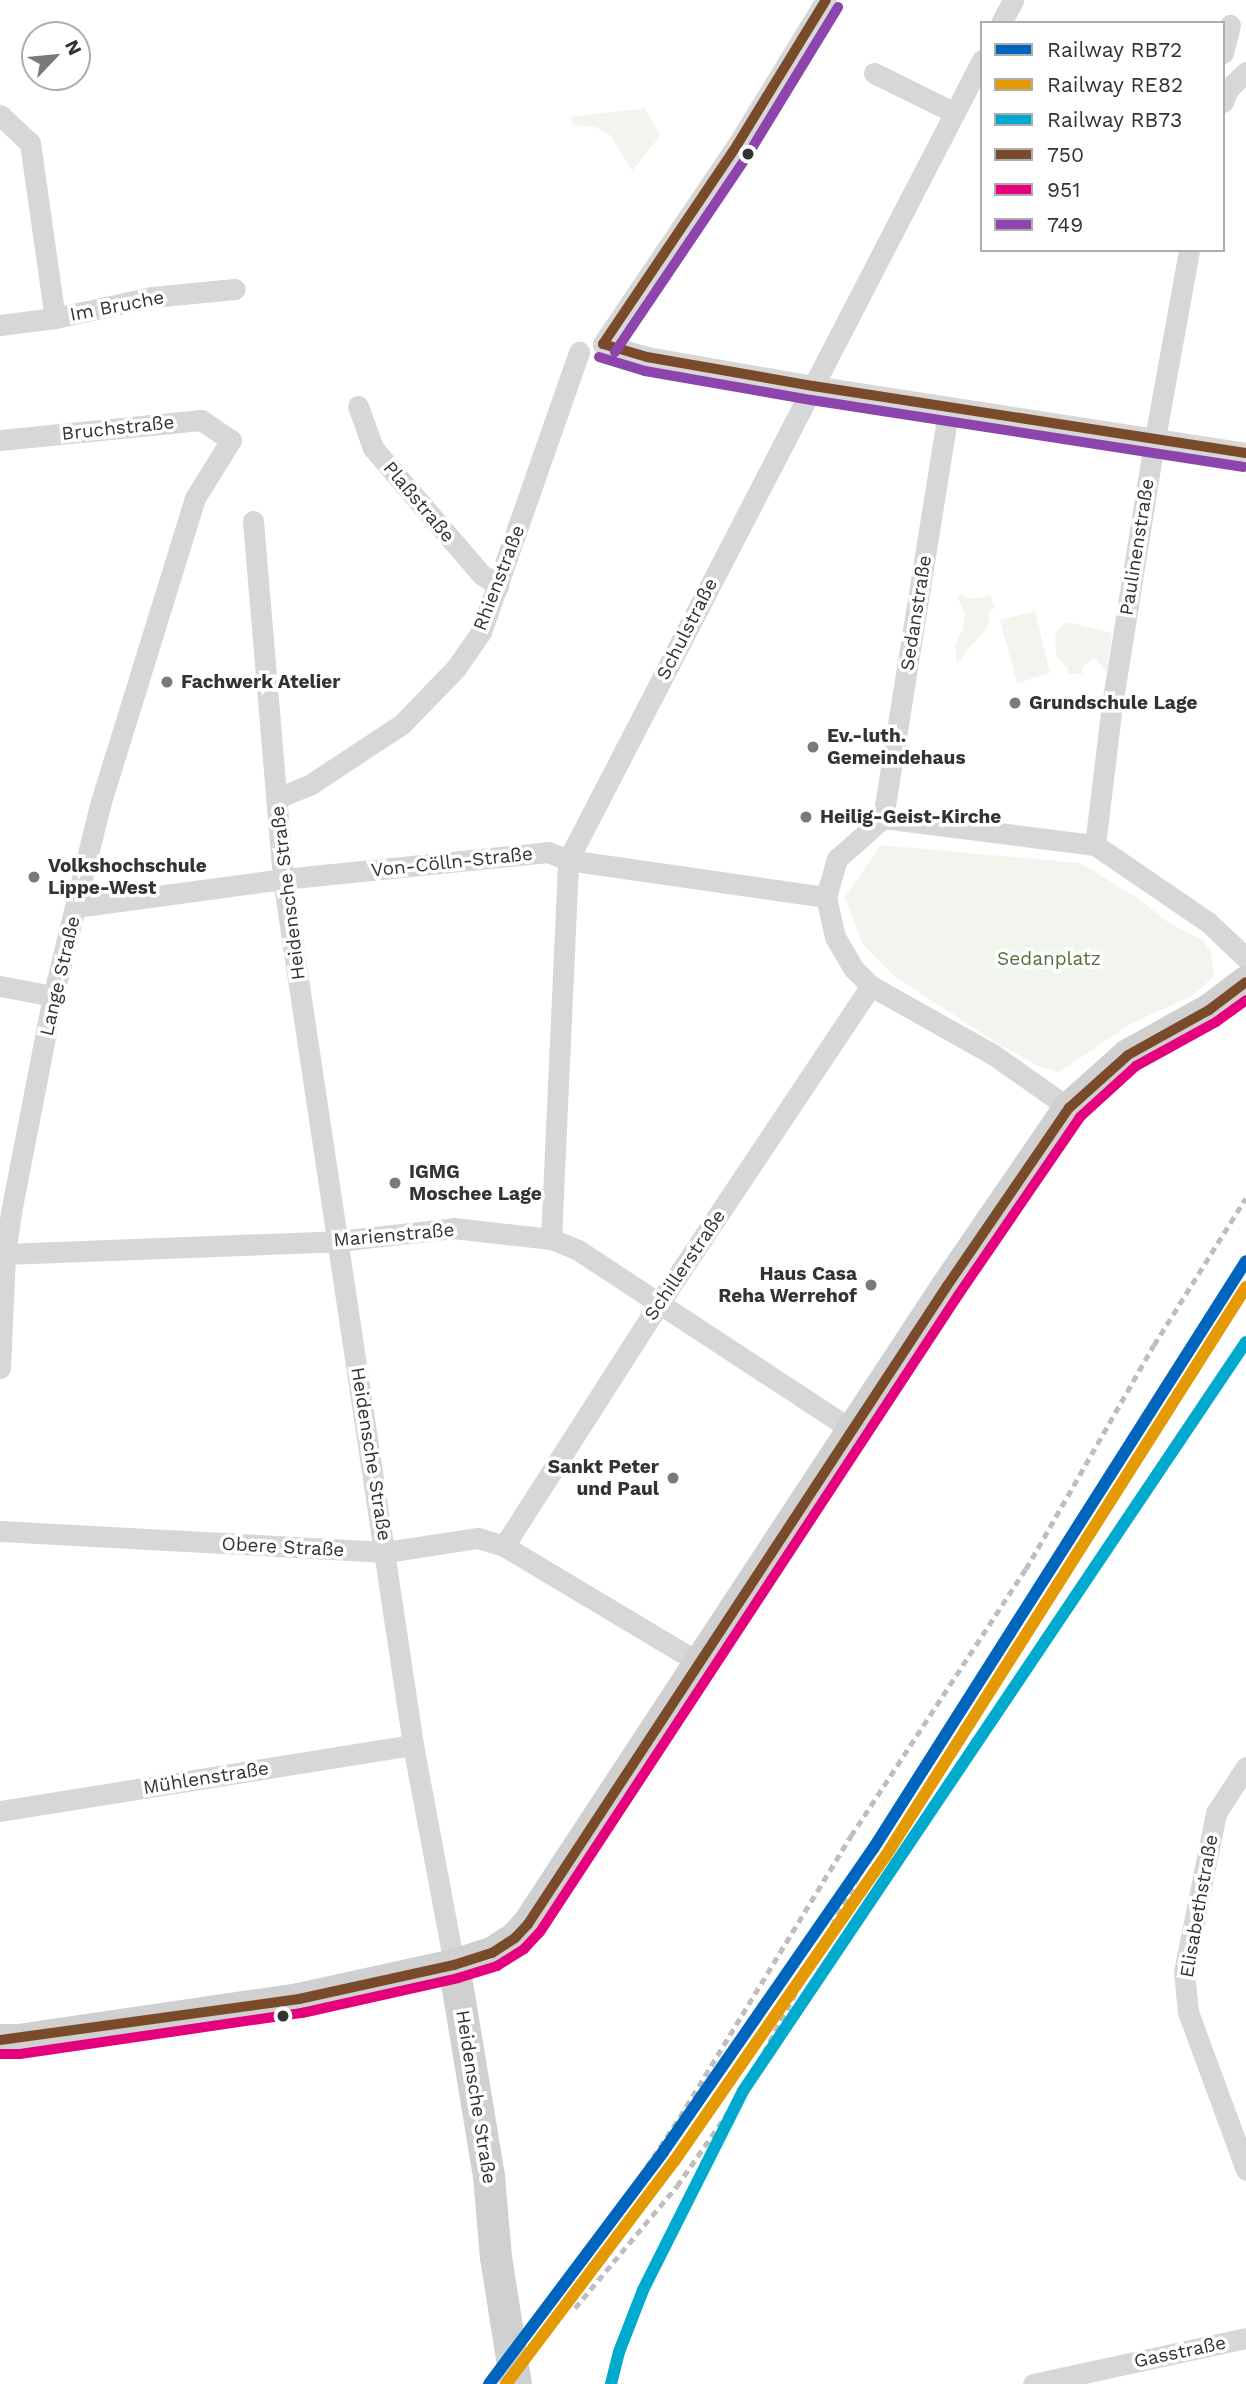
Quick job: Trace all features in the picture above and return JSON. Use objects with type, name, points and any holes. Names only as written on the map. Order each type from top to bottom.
[{"type":"main road","points":[[0,2040],[18,2040],[299,1998],[454,1965],[492,1953],[515,1938],[528,1924],[852,1430],[1069,1108],[1128,1055],[1209,1010],[1246,982]]},
{"type":"main road","name":"Heidensche Straße","points":[[454,1965],[488,2176],[496,2257],[516,2384]]},
{"type":"street","points":[[826,0],[737,145],[603,344],[647,357],[813,386],[1246,453]]},
{"type":"street","points":[[1002,21],[1013,0]]},
{"type":"street","points":[[1225,45],[1230,25]]},
{"type":"street","name":"Schulstraße","points":[[551,1239],[568,860],[980,64]]},
{"type":"street","points":[[1225,97],[1228,89],[1246,72]]},
{"type":"street","points":[[874,73],[955,113]]},
{"type":"street","points":[[2,116],[30,143],[55,318]]},
{"type":"street","name":"Paulinenstraße","points":[[1095,845],[1102,771],[1155,438],[1189,252]]},
{"type":"street","name":"Im Bruche","points":[[0,325],[55,318],[152,297],[235,289]]},
{"type":"street","name":"Rhienstraße","points":[[277,798],[311,784],[402,724],[456,668],[481,632],[579,352]]},
{"type":"street","name":"Plaßstraße","points":[[358,406],[373,448],[481,574],[498,586]]},
{"type":"street","name":"Sedanstraße","points":[[883,818],[949,408]]},
{"type":"street","name":"Bruchstraße","points":[[0,440],[201,420],[231,440]]},
{"type":"street","name":"Lange Straße","points":[[0,1368],[5,1254],[53,996],[100,805],[195,498],[231,440]]},
{"type":"street","name":"Heidensche Straße","points":[[253,521],[283,878],[413,1745],[454,1965]]},
{"type":"street","points":[[1069,1108],[994,1055],[871,986],[853,968],[835,937],[826,897],[837,859],[883,818],[1095,845],[1208,922],[1246,958]]},
{"type":"street","name":"Von-Cölln-Straße","points":[[76,907],[283,878],[548,852],[568,860],[826,897]]},
{"type":"street","points":[[0,986],[53,996]]},
{"type":"street","name":"Schillerstraße","points":[[504,1546],[660,1302],[871,986]]},
{"type":"street","name":"Marienstraße","points":[[5,1254],[338,1241],[453,1228],[551,1239],[578,1250],[660,1302],[852,1430]]},
{"type":"street","name":"Obere Straße","points":[[0,1531],[386,1552],[478,1538],[504,1546],[701,1664]]},
{"type":"street","name":"Mühlenstraße","points":[[0,1811],[413,1745]]},
{"type":"street","name":"Elisabethstraße","points":[[1246,1767],[1216,1813],[1184,1972],[1188,2012],[1238,2119],[1246,2170]]},
{"type":"street","name":"Gasstraße","points":[[1032,2384],[1246,2338]]},
{"type":"green space","points":[[645,108],[660,136],[632,171],[610,135],[596,127],[573,125],[571,117]]},
{"type":"green space","points":[[962,594],[967,599],[990,595],[995,607],[989,612],[989,624],[957,664],[955,646],[963,629],[965,613],[958,598]]},
{"type":"green space","points":[[1035,611],[1050,673],[1017,683],[1000,620]]},
{"type":"green space","points":[[1068,622],[1112,633],[1107,672],[1094,658],[1082,667],[1082,674],[1069,674],[1068,668],[1057,658],[1055,638],[1058,629]]},
{"type":"green space","name":"Sedanplatz","points":[[881,845],[1080,863],[1136,897],[1169,923],[1204,941],[1211,953],[1214,976],[1192,996],[1132,1023],[1059,1072],[1038,1066],[1000,1045],[894,976],[862,943],[845,897]]},
{"type":"railway","points":[[600,2237],[680,2117],[851,1836],[1026,1569],[1154,1345],[1246,1198]]},
{"type":"railway","points":[[747,2084],[873,1849]]},
{"type":"railway","points":[[575,2308],[677,2186],[743,2091]]},
{"type":"rail line","name":"RB72","points":[[489,2384],[663,2152],[873,1849],[1246,1261]]},
{"type":"rail line","name":"RE82","points":[[506,2384],[675,2160],[885,1857],[1246,1287]]},
{"type":"rail line","name":"RB73","points":[[611,2384],[619,2352],[643,2290],[743,2091],[1246,1342]]},
{"type":"transit line","name":"750","points":[[603,344],[737,145],[826,0]]},
{"type":"transit line","name":"749","points":[[615,352],[749,153],[838,7]]},
{"type":"transit line","name":"750","points":[[603,344],[647,357],[813,386],[1246,453]]},
{"type":"transit line","name":"749","points":[[599,357],[645,371],[811,400],[1244,467]]},
{"type":"transit line","name":"750","points":[[0,2040],[299,1999],[454,1965],[492,1953],[515,1938],[528,1924],[947,1286],[1069,1108],[1128,1055],[1209,1010],[1246,982]]},
{"type":"transit line","name":"951","points":[[0,2054],[20,2054],[302,2013],[458,1978],[497,1966],[524,1949],[540,1932],[959,1294],[1080,1117],[1136,1066],[1216,1022],[1246,1000]]},
{"type":"place","name":"Fachwerk Atelier","points":[[167,682]]},
{"type":"place","name":"Grundschule Lage","points":[[1015,703]]},
{"type":"place","name":"Ev.-luth. Gemeindehaus","points":[[813,747]]},
{"type":"place","name":"Heilig-Geist-Kirche","points":[[806,817]]},
{"type":"place","name":"Volkshochschule Lippe-West","points":[[34,877]]},
{"type":"place","name":"IGMG Moschee Lage","points":[[395,1183]]},
{"type":"place","name":"Haus Casa Reha Werrehof","points":[[871,1285]]},
{"type":"place","name":"Sankt Peter und Paul","points":[[673,1478]]}]
